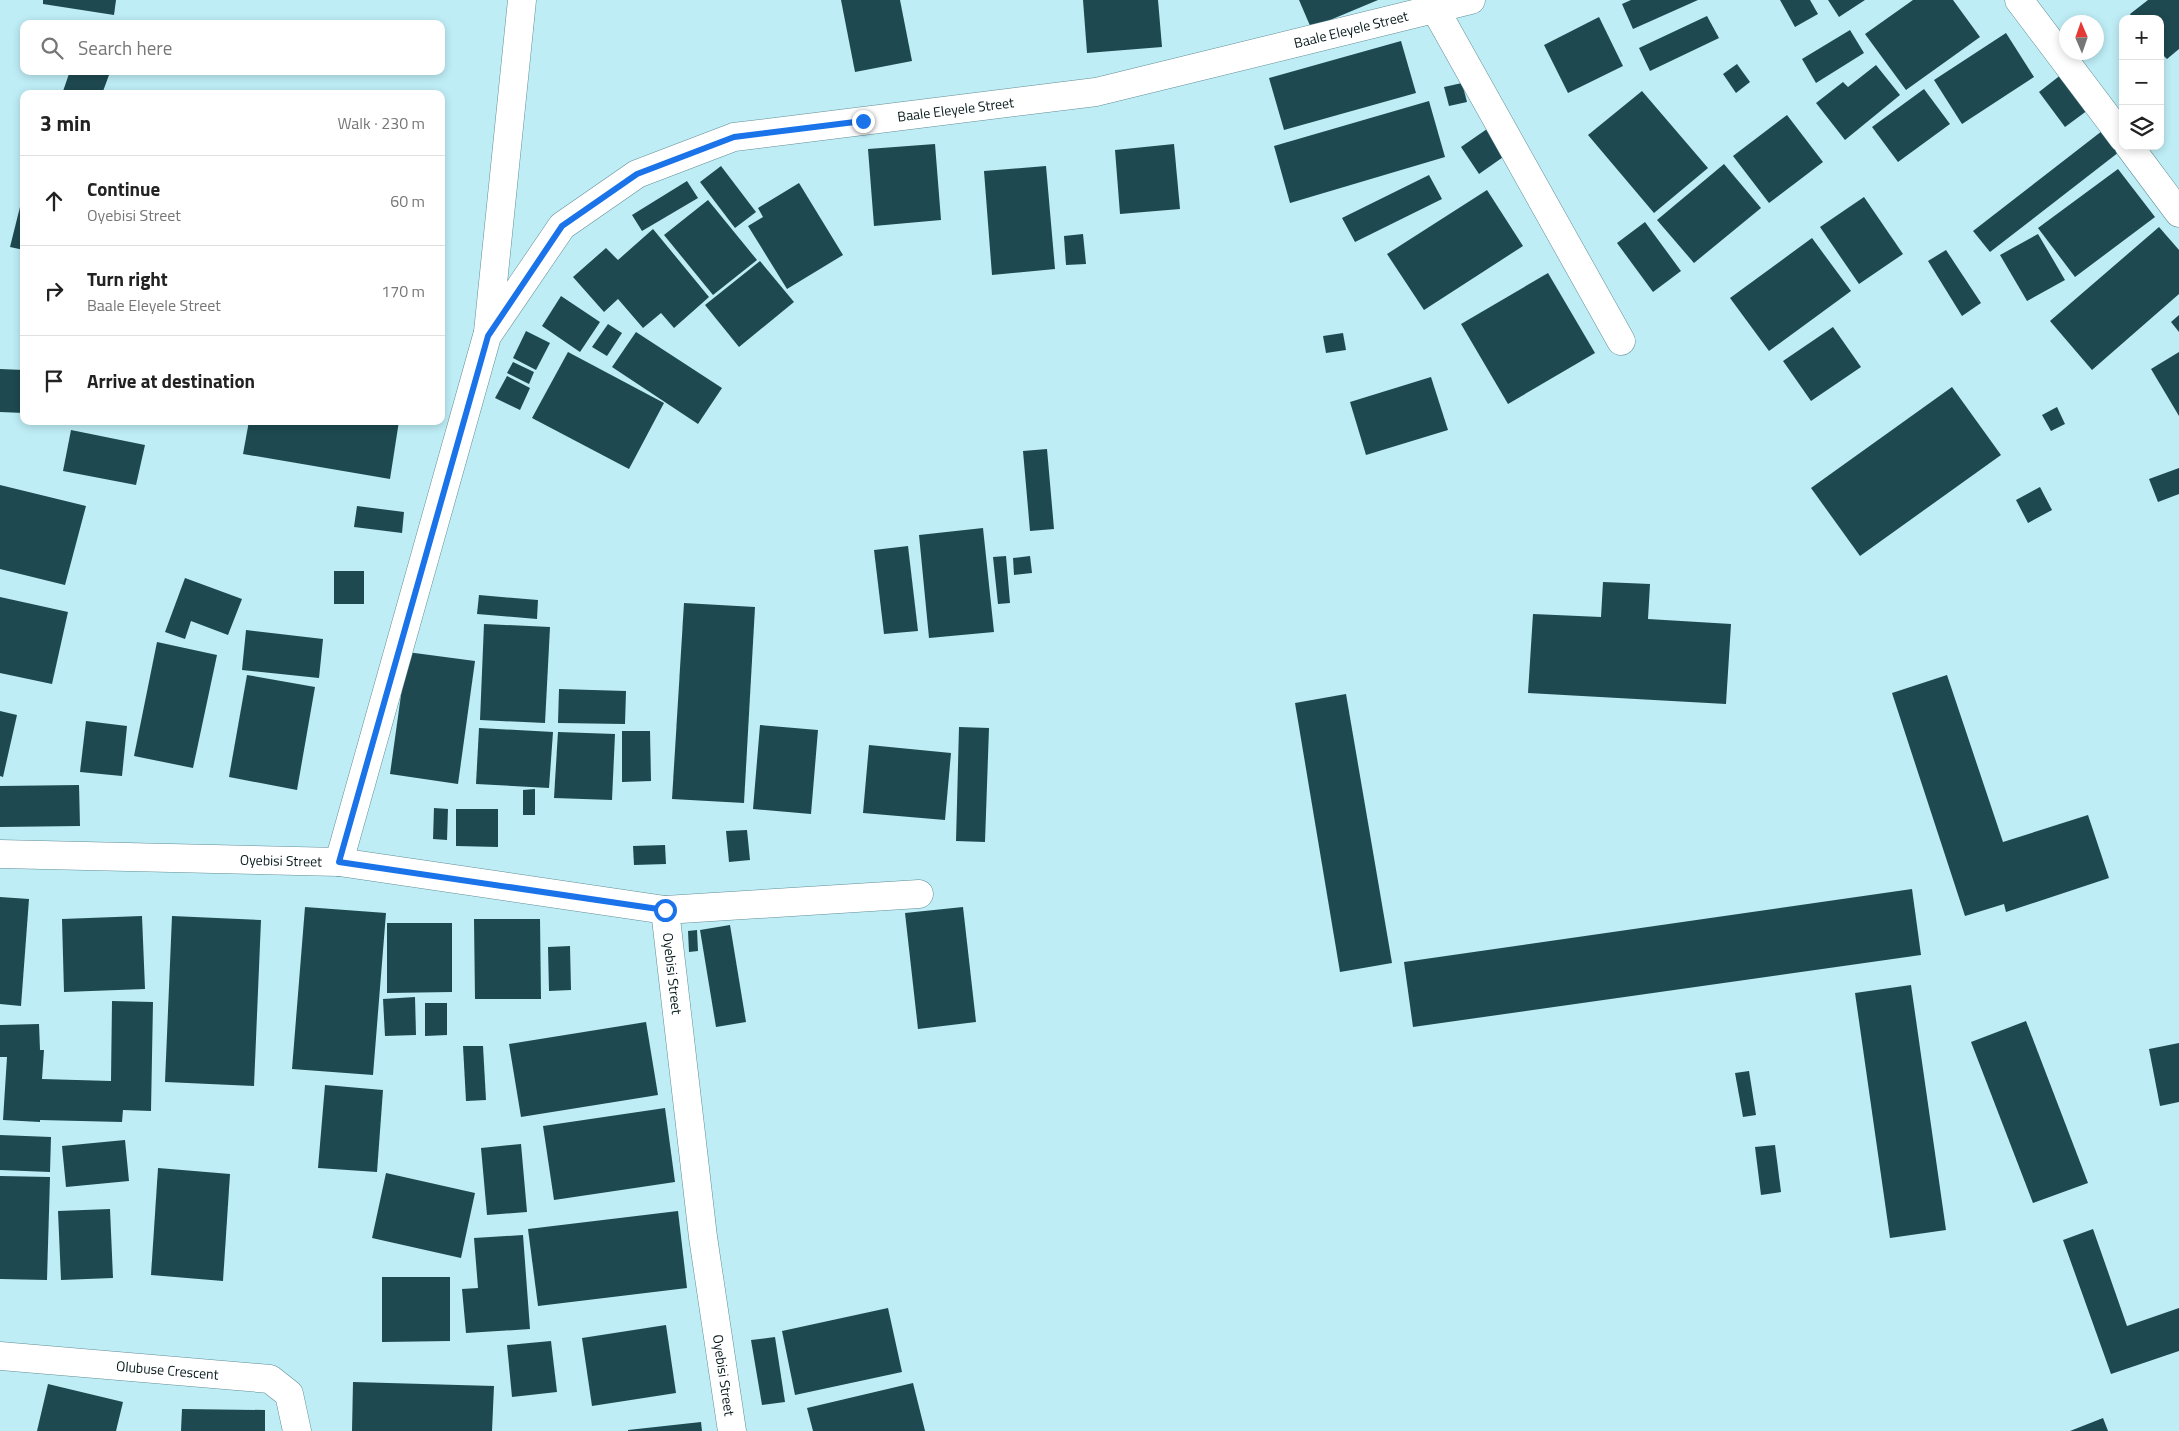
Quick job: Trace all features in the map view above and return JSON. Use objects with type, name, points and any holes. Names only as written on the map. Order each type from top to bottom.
[{"type":"street","points":[[488,336],[522,0]]},
{"type":"street","name":"Baale Eleyele Street","points":[[339,862],[488,336],[562,226],[637,174],[734,137],[1096,92],[1432,5],[1471,0]]},
{"type":"street","points":[[2019,0],[2119,133]]},
{"type":"street","points":[[1432,5],[1621,341]]},
{"type":"street","points":[[2132,150],[2179,213]]},
{"type":"street","name":"Oyebisi Street","points":[[0,854],[339,862],[665,910],[703,1237],[732,1431]]},
{"type":"street","points":[[665,910],[919,894]]},
{"type":"street","name":"Olubuse Crescent","points":[[0,1356],[270,1379],[290,1394],[297,1431]]},
{"type":"building","points":[[43,0],[116,0],[114,15],[43,4]]},
{"type":"building","points":[[841,0],[900,0],[912,61],[855,72]]},
{"type":"building","points":[[1083,0],[1158,0],[1162,47],[1087,53]]},
{"type":"building","points":[[1299,0],[1378,0],[1311,28]]},
{"type":"building","points":[[1631,0],[1698,0],[1633,29],[1622,4]]},
{"type":"building","points":[[1780,0],[1810,0],[1818,14],[1795,27]]},
{"type":"building","points":[[1828,0],[1865,0],[1839,17]]},
{"type":"building","points":[[1913,0],[1953,0],[1980,37],[1906,90],[1865,34]]},
{"type":"building","points":[[2148,0],[2179,0],[2179,49],[2167,59],[2164,56],[2164,15],[2130,14]]},
{"type":"building","points":[[1707,16],[1719,38],[1650,71],[1639,48]]},
{"type":"building","points":[[1599,17],[1623,66],[1568,93],[1544,45]]},
{"type":"building","points":[[1850,30],[1864,53],[1816,83],[1802,59]]},
{"type":"building","points":[[2006,33],[2034,77],[1962,124],[1934,80]]},
{"type":"building","points":[[1401,41],[1416,93],[1284,130],[1269,78]]},
{"type":"building","points":[[1737,64],[1750,82],[1736,93],[1723,74]]},
{"type":"building","points":[[1876,65],[1900,95],[1845,140],[1816,103],[1843,82],[1848,87]]},
{"type":"building","points":[[2062,74],[2088,110],[2065,127],[2039,92]]},
{"type":"building","points":[[69,75],[109,75],[103,90],[63,90]]},
{"type":"building","points":[[1462,83],[1467,102],[1449,106],[1444,87]]},
{"type":"building","points":[[1924,89],[1950,124],[1898,162],[1872,127]]},
{"type":"building","points":[[1642,91],[1708,168],[1654,213],[1588,135]]},
{"type":"building","points":[[1429,101],[1445,157],[1290,203],[1274,146]]},
{"type":"building","points":[[1787,115],[1823,162],[1769,203],[1733,156]]},
{"type":"building","points":[[1487,129],[1506,155],[1479,174],[1461,147]]},
{"type":"building","points":[[2102,131],[2119,152],[1990,252],[1973,231]]},
{"type":"building","points":[[935,144],[941,220],[874,226],[868,149]]},
{"type":"building","points":[[1174,144],[1180,209],[1120,214],[1115,150]]},
{"type":"building","points":[[1724,164],[1761,208],[1694,263],[1657,220]]},
{"type":"building","points":[[721,166],[756,212],[735,228],[700,182]]},
{"type":"building","points":[[1046,166],[1055,269],[992,275],[984,171]]},
{"type":"building","points":[[2118,169],[2155,217],[2075,277],[2038,228]]},
{"type":"building","points":[[1429,175],[1442,199],[1355,242],[1342,218]]},
{"type":"building","points":[[687,181],[698,198],[642,231],[632,215]]},
{"type":"building","points":[[799,183],[843,255],[787,289],[748,226],[763,217],[758,208]]},
{"type":"building","points":[[1487,190],[1523,246],[1424,310],[1387,254]]},
{"type":"building","points":[[1864,197],[1903,254],[1859,284],[1820,227]]},
{"type":"building","points":[[708,200],[757,260],[713,295],[664,235]]},
{"type":"building","points":[[20,207],[20,249],[10,247]]},
{"type":"building","points":[[1645,222],[1681,271],[1653,292],[1617,243]]},
{"type":"building","points":[[2159,227],[2179,250],[2179,294],[2092,370],[2050,321]]},
{"type":"building","points":[[653,229],[709,297],[674,328],[661,313],[643,328],[618,299],[604,312],[573,277],[606,248],[618,260]]},
{"type":"building","points":[[1083,234],[1086,264],[1066,265],[1064,236]]},
{"type":"building","points":[[2038,234],[2065,280],[2027,301],[2000,255]]},
{"type":"building","points":[[1812,238],[1851,291],[1769,351],[1730,298]]},
{"type":"building","points":[[1946,250],[1981,303],[1962,316],[1928,261]]},
{"type":"building","points":[[760,261],[794,302],[739,347],[705,305]]},
{"type":"building","points":[[1548,273],[1595,353],[1508,404],[1461,324]]},
{"type":"building","points":[[561,296],[600,322],[580,352],[542,326]]},
{"type":"building","points":[[2179,315],[2179,332],[2171,322]]},
{"type":"building","points":[[608,324],[622,333],[607,356],[592,347]]},
{"type":"building","points":[[1833,327],[1861,367],[1811,401],[1783,361]]},
{"type":"building","points":[[526,331],[550,343],[536,370],[513,358]]},
{"type":"building","points":[[636,332],[722,388],[698,424],[612,367]]},
{"type":"building","points":[[1343,333],[1346,350],[1326,353],[1323,336]]},
{"type":"building","points":[[568,352],[664,403],[629,469],[532,418]]},
{"type":"building","points":[[2179,352],[2179,416],[2151,369]]},
{"type":"building","points":[[513,362],[534,372],[529,384],[507,373]]},
{"type":"building","points":[[0,369],[20,370],[20,413],[0,412]]},
{"type":"building","points":[[507,376],[530,388],[520,410],[495,398]]},
{"type":"building","points":[[1431,377],[1448,430],[1366,455],[1350,402]]},
{"type":"building","points":[[1952,387],[2001,455],[1860,556],[1811,488]]},
{"type":"building","points":[[2057,407],[2065,424],[2051,431],[2042,415]]},
{"type":"building","points":[[248,425],[398,425],[390,479],[243,454]]},
{"type":"building","points":[[71,430],[145,445],[136,485],[63,471]]},
{"type":"building","points":[[1047,449],[1054,529],[1030,531],[1023,451]]},
{"type":"building","points":[[2179,468],[2179,494],[2158,502],[2149,479]]},
{"type":"building","points":[[0,485],[86,506],[65,585],[0,569]]},
{"type":"building","points":[[2040,487],[2052,510],[2028,523],[2016,500]]},
{"type":"building","points":[[357,506],[404,512],[402,533],[354,527]]},
{"type":"building","points":[[983,528],[994,632],[929,638],[919,535]]},
{"type":"building","points":[[908,546],[918,631],[884,634],[874,550]]},
{"type":"building","points":[[1006,556],[1010,603],[998,604],[993,557]]},
{"type":"building","points":[[1030,556],[1032,573],[1014,575],[1013,558]]},
{"type":"building","points":[[334,571],[364,571],[364,604],[334,604]]},
{"type":"building","points":[[185,578],[242,599],[228,635],[191,621],[185,639],[165,632]]},
{"type":"building","points":[[1603,582],[1650,584],[1648,619],[1731,624],[1726,704],[1528,693],[1533,614],[1601,617]]},
{"type":"building","points":[[479,595],[538,600],[537,619],[477,614]]},
{"type":"building","points":[[0,597],[68,612],[52,684],[0,673]]},
{"type":"building","points":[[684,603],[755,607],[744,803],[672,799]]},
{"type":"building","points":[[484,624],[550,627],[545,723],[480,720]]},
{"type":"building","points":[[246,630],[323,639],[319,678],[242,670]]},
{"type":"building","points":[[157,642],[217,655],[193,768],[134,756]]},
{"type":"building","points":[[407,652],[475,661],[458,784],[390,774]]},
{"type":"building","points":[[247,675],[315,687],[297,790],[229,777]]},
{"type":"building","points":[[1947,675],[2003,842],[2088,815],[2109,878],[2006,912],[2004,904],[1965,916],[1892,693]]},
{"type":"building","points":[[559,689],[626,691],[625,724],[558,723]]},
{"type":"building","points":[[1346,694],[1392,963],[1340,972],[1295,703]]},
{"type":"building","points":[[0,711],[17,715],[3,777],[0,776]]},
{"type":"building","points":[[86,721],[127,726],[122,776],[80,772]]},
{"type":"building","points":[[760,725],[818,730],[811,814],[753,809]]},
{"type":"building","points":[[959,727],[989,728],[985,842],[956,841]]},
{"type":"building","points":[[479,728],[553,732],[549,788],[476,784]]},
{"type":"building","points":[[622,731],[650,731],[651,781],[622,782]]},
{"type":"building","points":[[558,732],[615,734],[612,800],[554,798]]},
{"type":"building","points":[[869,745],[951,753],[945,820],[863,813]]},
{"type":"building","points":[[79,785],[80,826],[0,827],[0,786]]},
{"type":"building","points":[[535,789],[535,815],[523,815],[523,790]]},
{"type":"building","points":[[434,808],[448,809],[447,840],[433,839]]},
{"type":"building","points":[[456,809],[498,809],[498,847],[456,846]]},
{"type":"building","points":[[747,830],[750,860],[729,862],[726,831]]},
{"type":"building","points":[[665,845],[666,864],[634,865],[633,846]]},
{"type":"building","points":[[1912,889],[1921,955],[1413,1027],[1404,962]]},
{"type":"building","points":[[0,897],[29,899],[21,1006],[0,1004]]},
{"type":"building","points":[[305,907],[386,913],[373,1075],[292,1069]]},
{"type":"building","points":[[963,907],[976,1022],[918,1029],[905,913]]},
{"type":"building","points":[[142,916],[145,989],[64,992],[62,919]]},
{"type":"building","points":[[172,916],[261,920],[254,1086],[165,1082]]},
{"type":"building","points":[[474,919],[540,919],[541,999],[475,999]]},
{"type":"building","points":[[387,923],[452,923],[452,992],[387,993]]},
{"type":"building","points":[[730,925],[746,1022],[716,1027],[700,930]]},
{"type":"building","points":[[697,930],[698,951],[689,952],[688,931]]},
{"type":"building","points":[[570,946],[571,990],[549,991],[548,947]]},
{"type":"building","points":[[1911,985],[1946,1230],[1890,1238],[1855,993]]},
{"type":"building","points":[[415,997],[416,1035],[385,1036],[383,999]]},
{"type":"building","points":[[112,1001],[153,1002],[151,1111],[123,1110],[122,1122],[3,1120],[7,1057],[0,1057],[0,1025],[39,1024],[40,1050],[44,1050],[42,1079],[111,1081]]},
{"type":"building","points":[[425,1003],[447,1003],[447,1035],[425,1036]]},
{"type":"building","points":[[2026,1021],[2088,1183],[2033,1203],[1971,1042]]},
{"type":"building","points":[[646,1022],[658,1095],[521,1117],[509,1044]]},
{"type":"building","points":[[2179,1043],[2179,1102],[2160,1106],[2149,1049]]},
{"type":"building","points":[[463,1046],[483,1046],[486,1100],[466,1101]]},
{"type":"building","points":[[1749,1071],[1756,1115],[1743,1117],[1735,1073]]},
{"type":"building","points":[[325,1085],[383,1090],[377,1172],[318,1168]]},
{"type":"building","points":[[665,1108],[675,1182],[554,1200],[543,1126]]},
{"type":"building","points":[[0,1135],[51,1137],[50,1172],[0,1170]]},
{"type":"building","points":[[125,1140],[129,1181],[66,1187],[62,1146]]},
{"type":"building","points":[[521,1144],[527,1212],[487,1215],[481,1148]]},
{"type":"building","points":[[1775,1145],[1781,1192],[1761,1195],[1755,1147]]},
{"type":"building","points":[[158,1168],[230,1174],[223,1281],[151,1275]]},
{"type":"building","points":[[386,1173],[475,1193],[461,1258],[372,1238]]},
{"type":"building","points":[[0,1176],[50,1177],[47,1280],[0,1279]]},
{"type":"building","points":[[110,1209],[113,1278],[61,1280],[58,1211]]},
{"type":"building","points":[[678,1211],[687,1288],[538,1306],[528,1229]]},
{"type":"building","points":[[2093,1229],[2127,1326],[2179,1308],[2179,1351],[2111,1374],[2063,1240]]},
{"type":"building","points":[[523,1235],[530,1329],[466,1333],[462,1289],[478,1288],[474,1238]]},
{"type":"building","points":[[382,1277],[450,1277],[450,1341],[382,1342]]},
{"type":"building","points":[[888,1308],[902,1372],[795,1395],[782,1331]]},
{"type":"building","points":[[666,1325],[676,1393],[592,1406],[582,1338]]},
{"type":"building","points":[[775,1337],[785,1402],[762,1405],[751,1340]]},
{"type":"building","points":[[551,1341],[557,1392],[512,1397],[507,1345]]},
{"type":"building","points":[[353,1382],[494,1386],[492,1431],[352,1431]]},
{"type":"building","points":[[913,1383],[925,1431],[813,1431],[807,1408]]},
{"type":"building","points":[[48,1384],[123,1402],[116,1431],[37,1431]]},
{"type":"building","points":[[182,1409],[265,1410],[265,1431],[181,1431]]},
{"type":"building","points":[[2103,1418],[2108,1431],[2070,1431]]},
{"type":"building","points":[[701,1422],[702,1431],[628,1431],[628,1430]]},
{"type":"route","points":[[665,910],[339,862],[488,336],[562,226],[637,174],[734,137],[863,121]]}]
